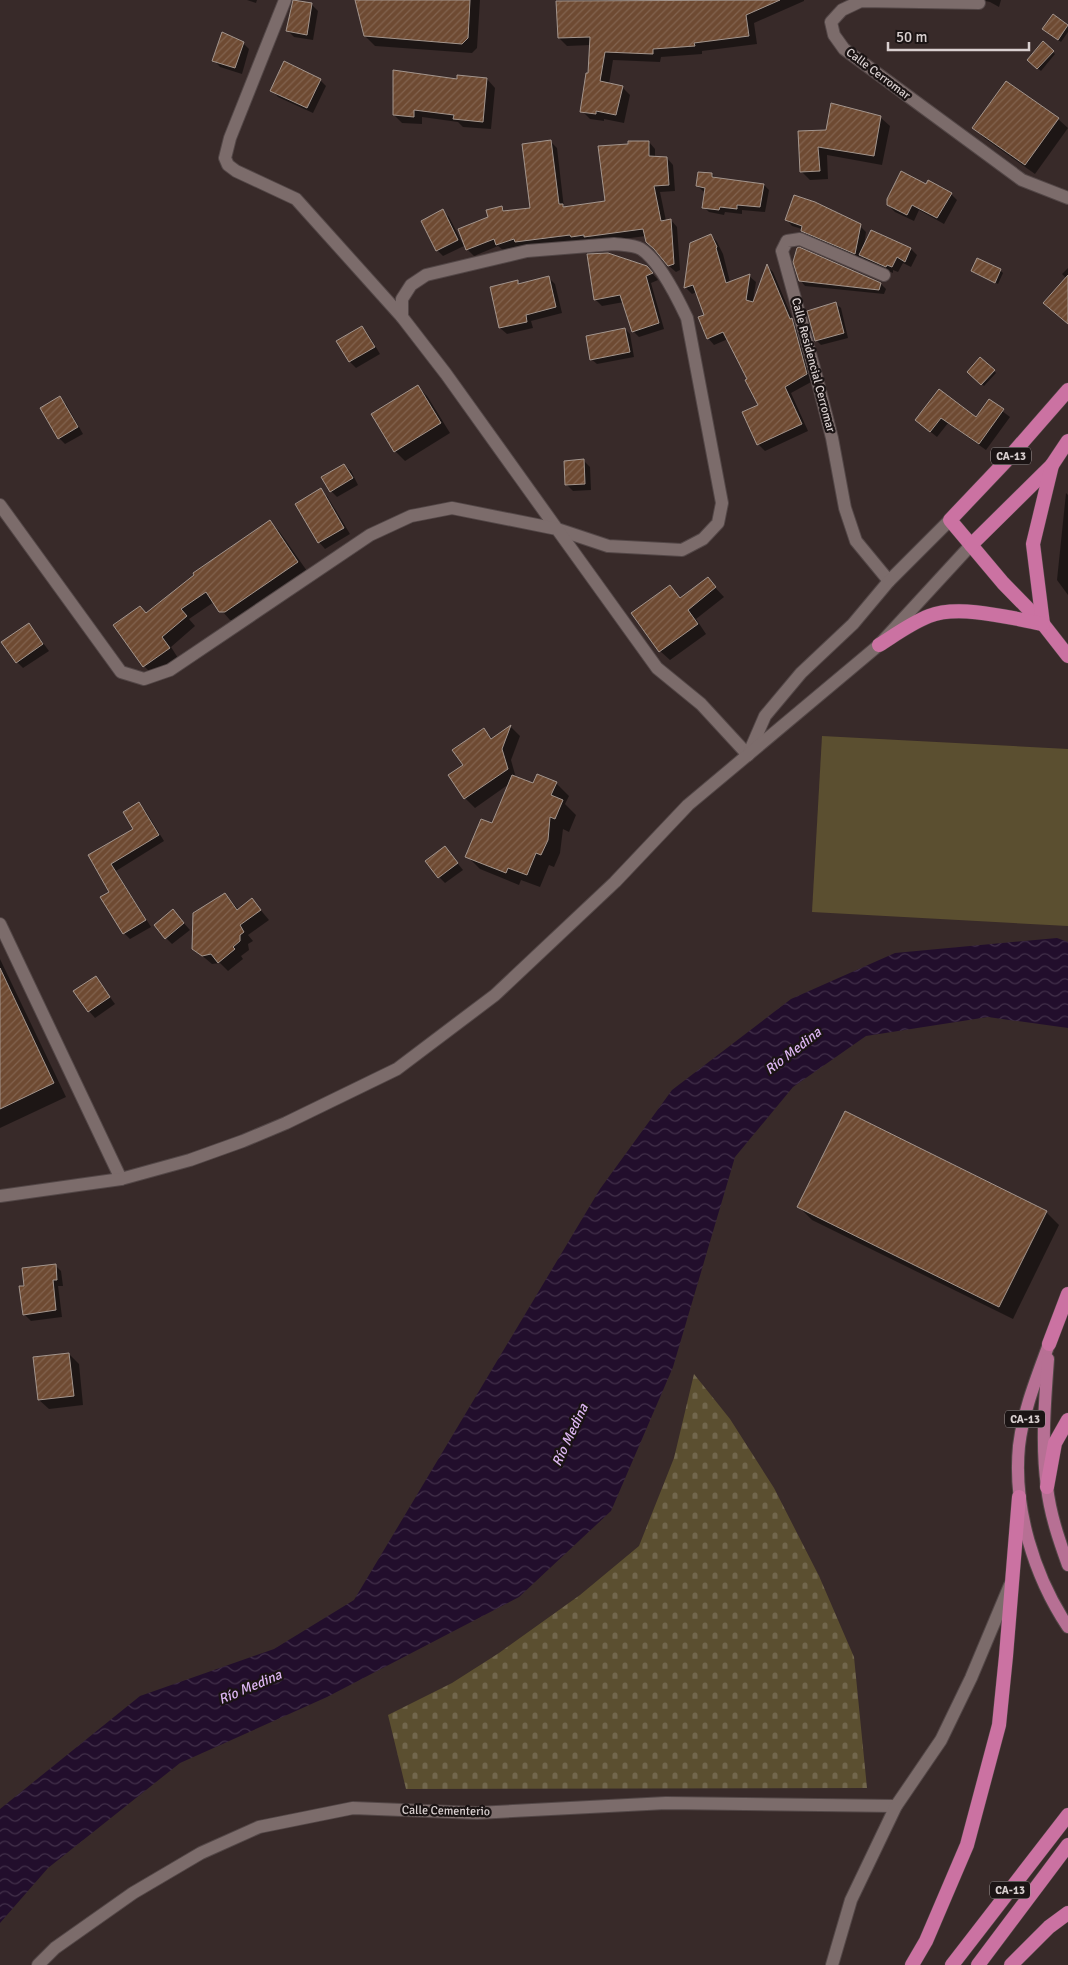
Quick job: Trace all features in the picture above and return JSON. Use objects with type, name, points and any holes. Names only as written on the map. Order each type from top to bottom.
[{"type":"highway","name":"CA-13","points":[[950,520],[1006,462],[1068,390]]},
{"type":"highway","name":"CA-13","points":[[971,545],[1052,465],[1068,441]]},
{"type":"highway","points":[[1043,624],[1033,544],[1052,465]]},
{"type":"highway","points":[[950,520],[1003,583],[1043,624],[1068,656]]},
{"type":"highway","points":[[879,645],[914,622],[946,611],[994,615],[1043,624]]},
{"type":"highway","name":"CA-13","points":[[1049,1344],[1068,1294]]},
{"type":"highway","points":[[1046,1487],[1055,1444],[1068,1420]]},
{"type":"highway","points":[[912,1965],[926,1941],[967,1845],[994,1744],[998,1726],[1006,1656],[1019,1497]]},
{"type":"highway","name":"CA-13","points":[[952,1965],[1068,1815]]},
{"type":"highway","name":"CA-13","points":[[978,1965],[1068,1845]]},
{"type":"highway","points":[[1011,1965],[1048,1927],[1068,1913]]},
{"type":"main road","points":[[1049,1344],[1043,1442],[1046,1487],[1055,1528],[1068,1565]]},
{"type":"main road","name":"CA-13","points":[[1019,1497],[1019,1446],[1028,1400],[1049,1344]]},
{"type":"main road","points":[[1019,1497],[1034,1560],[1056,1608],[1068,1627]]},
{"type":"street","points":[[285,0],[230,138],[225,158],[228,165],[236,171],[296,199],[402,317],[657,668],[701,704],[748,755]]},
{"type":"street","name":"Calle Cerromar","points":[[979,3],[862,1],[842,10],[831,22],[834,35],[844,49],[1022,180],[1068,198]]},
{"type":"street","name":"Calle Residencial Cerromar","points":[[884,275],[800,239],[787,241],[782,251],[818,379],[832,438],[845,508],[856,541],[889,581]]},
{"type":"street","points":[[0,505],[121,672],[144,679],[170,670],[370,535],[411,516],[452,508],[557,530],[608,546],[682,550],[704,540],[718,523],[722,503],[687,318],[673,290],[650,257],[640,248],[614,244],[527,251],[426,275],[411,286],[402,299],[402,317]]},
{"type":"street","points":[[748,755],[765,716],[801,673],[853,624],[889,581],[950,520]]},
{"type":"street","points":[[0,1196],[121,1179],[190,1160],[286,1123],[397,1069],[495,995],[615,882],[688,805],[879,645],[971,545]]},
{"type":"street","points":[[0,924],[121,1179]]},
{"type":"street","points":[[832,1965],[851,1900],[896,1806],[941,1740],[1011,1583]]},
{"type":"street","name":"Calle Cementerio","points":[[38,1965],[54,1948],[133,1893],[201,1852],[259,1827],[353,1808],[477,1813],[666,1804],[896,1806]]},
{"type":"green space","points":[[822,736],[1068,749],[1068,926],[812,912]]},
{"type":"green space","points":[[694,1374],[730,1419],[774,1488],[819,1576],[854,1657],[867,1788],[406,1789],[388,1715],[452,1683],[499,1653],[580,1595],[639,1546],[674,1458]]},
{"type":"water","name":"Río Medina","points":[[1057,938],[1068,942],[1068,1028],[988,1017],[866,1036],[793,1087],[735,1157],[673,1367],[611,1511],[519,1597],[327,1697],[180,1763],[48,1868],[0,1923],[0,1809],[140,1696],[274,1649],[354,1600],[600,1189],[672,1090],[791,999],[895,953]]},
{"type":"building","points":[[293,0],[312,3],[307,35],[286,31]]},
{"type":"building","points":[[355,0],[470,0],[468,38],[462,44],[364,36]]},
{"type":"building","points":[[780,0],[746,15],[749,36],[694,43],[695,46],[653,49],[653,54],[605,52],[600,81],[623,86],[616,115],[596,111],[596,114],[580,112],[586,73],[588,73],[590,37],[558,38],[556,1]]},
{"type":"building","points":[[1053,14],[1068,25],[1058,40],[1042,29]]},
{"type":"building","points":[[222,32],[244,42],[235,68],[212,61]]},
{"type":"building","points":[[1043,41],[1054,51],[1037,69],[1027,60]]},
{"type":"building","points":[[284,61],[321,79],[307,108],[270,91]]},
{"type":"building","points":[[393,70],[457,79],[457,75],[487,78],[483,122],[453,119],[454,115],[414,110],[414,117],[393,115]]},
{"type":"building","points":[[1006,81],[1059,118],[1025,165],[972,128]]},
{"type":"building","points":[[831,103],[881,116],[874,156],[818,147],[820,171],[800,172],[798,131],[826,130]]},
{"type":"building","points":[[551,140],[559,204],[563,204],[563,207],[605,201],[598,146],[628,144],[628,141],[649,141],[649,156],[667,157],[669,185],[654,186],[661,221],[671,219],[674,264],[668,266],[646,242],[643,229],[584,237],[584,235],[571,237],[570,235],[515,242],[514,239],[496,245],[494,239],[466,250],[458,229],[488,217],[486,210],[502,206],[503,211],[530,208],[522,144]]},
{"type":"building","points":[[901,171],[926,184],[928,180],[952,193],[937,218],[912,205],[907,215],[887,205],[887,199]]},
{"type":"building","points":[[698,172],[712,173],[712,177],[764,184],[760,207],[737,205],[737,209],[720,207],[719,210],[702,208],[705,188],[696,186]]},
{"type":"building","points":[[794,195],[815,202],[861,224],[855,254],[801,231],[802,226],[785,220]]},
{"type":"building","points":[[443,209],[458,240],[436,251],[421,221]]},
{"type":"building","points":[[871,230],[911,248],[905,262],[897,257],[892,267],[887,265],[886,267],[859,255]]},
{"type":"building","points":[[711,234],[717,247],[726,283],[750,274],[746,300],[753,302],[767,264],[790,319],[792,318],[807,374],[785,387],[802,424],[757,445],[742,412],[758,405],[745,380],[747,379],[723,332],[707,339],[698,317],[704,315],[693,285],[684,288],[690,243]]},
{"type":"building","points":[[799,247],[881,283],[879,290],[799,281],[793,262]]},
{"type":"building","points":[[608,253],[647,266],[653,273],[646,276],[659,323],[632,332],[620,295],[594,300],[587,254]]},
{"type":"building","points":[[977,258],[1001,269],[995,283],[971,271]]},
{"type":"building","points":[[1068,275],[1068,324],[1043,303]]},
{"type":"building","points":[[549,276],[556,307],[526,315],[527,322],[499,328],[490,287],[518,280],[518,284]]},
{"type":"building","points":[[836,302],[844,333],[815,341],[807,311]]},
{"type":"building","points":[[362,326],[375,347],[349,362],[336,341]]},
{"type":"building","points":[[625,328],[630,352],[590,360],[586,336]]},
{"type":"building","points":[[980,357],[995,370],[981,385],[967,372]]},
{"type":"building","points":[[418,385],[441,423],[394,452],[371,414]]},
{"type":"building","points":[[939,389],[976,417],[989,399],[1004,409],[979,444],[941,418],[930,432],[915,420]]},
{"type":"building","points":[[60,396],[78,427],[58,439],[40,408]]},
{"type":"building","points":[[584,459],[585,484],[565,485],[564,461]]},
{"type":"building","points":[[344,464],[353,478],[330,492],[321,477]]},
{"type":"building","points":[[321,488],[344,528],[318,543],[295,504]]},
{"type":"building","points":[[270,520],[298,562],[225,612],[219,612],[206,592],[181,609],[187,616],[162,637],[170,648],[143,667],[113,625],[140,606],[146,613],[194,575],[193,573]]},
{"type":"building","points":[[708,577],[716,587],[688,610],[698,624],[659,652],[631,613],[670,585],[680,598]]},
{"type":"building","points":[[29,623],[43,644],[16,663],[1,642]]},
{"type":"building","points":[[511,725],[502,749],[508,769],[464,799],[448,775],[463,765],[452,750],[484,728],[491,739]]},
{"type":"building","points":[[537,774],[557,782],[551,795],[563,800],[555,819],[550,817],[548,840],[541,855],[536,853],[527,875],[508,868],[506,873],[465,857],[481,819],[492,823],[512,775],[533,783]]},
{"type":"building","points":[[139,802],[159,835],[111,864],[146,920],[123,934],[100,897],[109,892],[88,855],[133,829],[123,812]]},
{"type":"building","points":[[445,846],[458,863],[438,878],[425,861]]},
{"type":"building","points":[[225,893],[237,910],[252,898],[261,910],[240,925],[244,932],[240,935],[240,941],[233,947],[235,949],[218,963],[211,954],[202,956],[192,949],[193,913]]},
{"type":"building","points":[[173,909],[184,923],[165,939],[154,925]]},
{"type":"building","points":[[0,968],[54,1083],[0,1109]]},
{"type":"building","points":[[96,976],[110,997],[88,1012],[73,991]]},
{"type":"building","points":[[845,1111],[1047,1211],[999,1307],[797,1207]]},
{"type":"building","points":[[56,1264],[57,1280],[53,1280],[56,1310],[23,1315],[19,1286],[24,1286],[22,1268]]},
{"type":"building","points":[[69,1353],[74,1396],[38,1400],[33,1357]]}]
